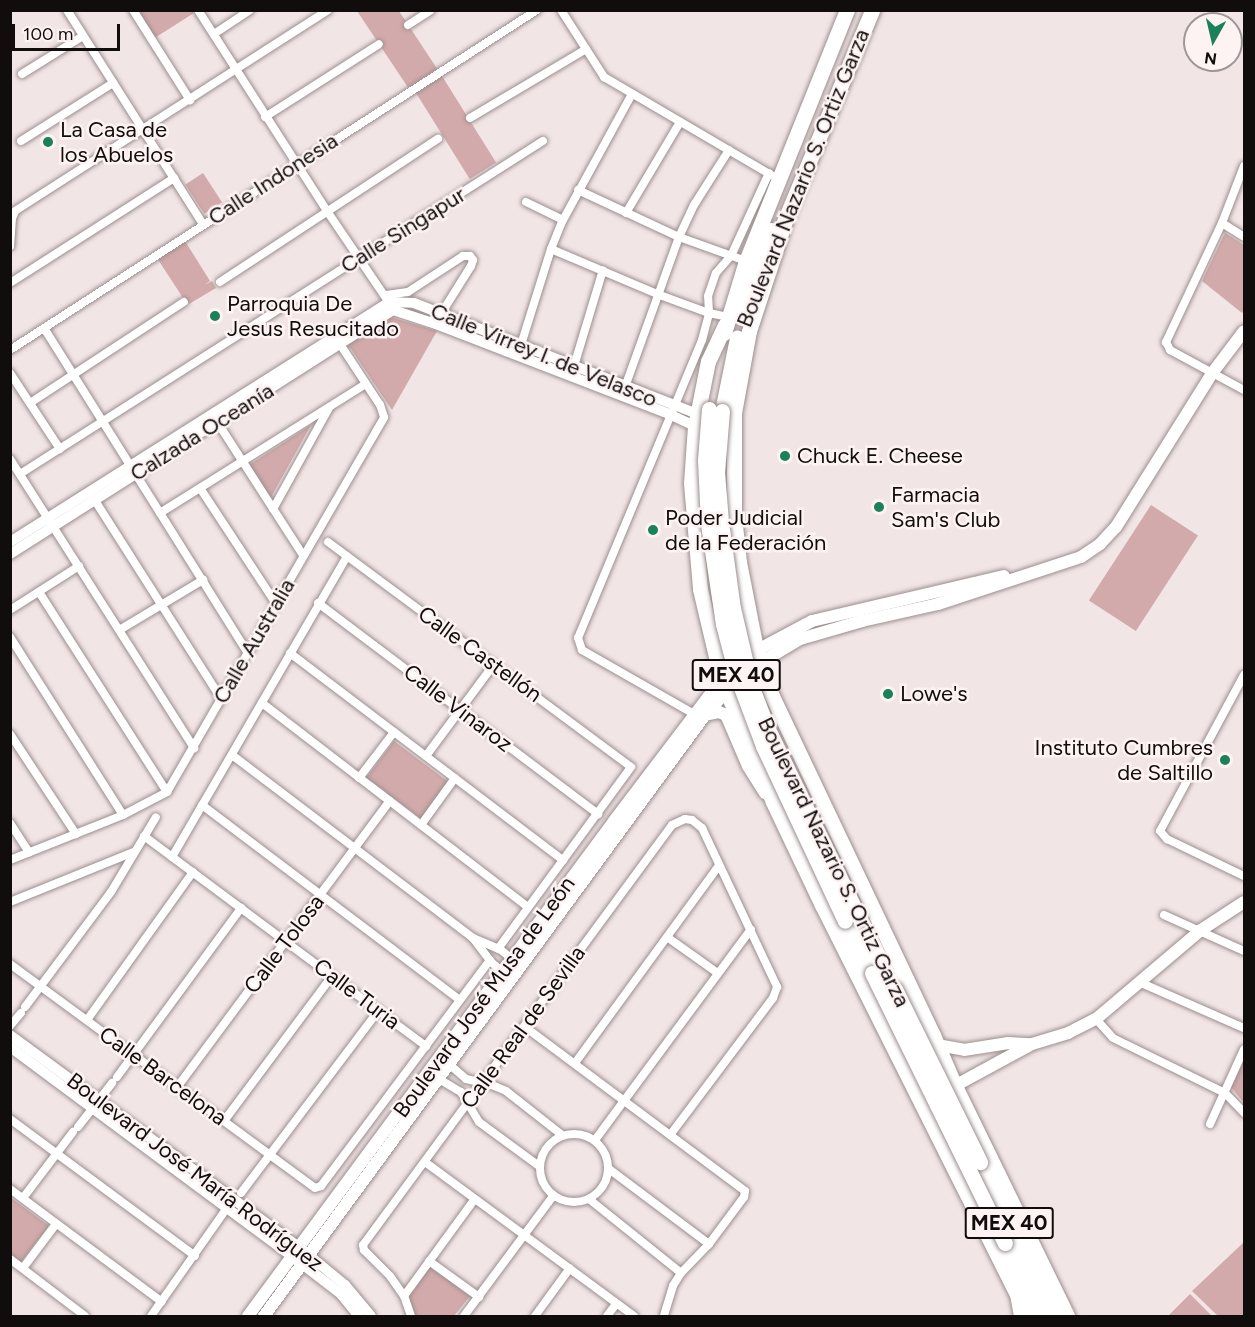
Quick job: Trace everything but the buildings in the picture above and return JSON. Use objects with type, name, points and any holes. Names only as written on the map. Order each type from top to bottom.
[{"type":"highway","name":"Boulevard Nazario S. Ortiz Garza","points":[[847,10],[774,177],[746,261],[706,415],[717,472],[721,522],[733,608],[751,685],[872,973],[1005,1243],[1035,1312]]},
{"type":"highway","points":[[861,10],[749,286],[708,361],[706,415],[691,483],[694,529],[707,627],[724,685],[773,802],[1015,1291],[1035,1312]]},
{"type":"highway","name":"Boulevard Nazario S. Ortiz Garza","points":[[732,320],[785,220],[872,10]]},
{"type":"highway","points":[[785,220],[749,331],[734,413],[734,516],[739,562],[757,655],[772,696],[955,1086],[1068,1317]]},
{"type":"highway","points":[[707,627],[717,634],[736,637],[747,634],[752,628]]},
{"type":"highway","points":[[741,722],[743,708],[752,698],[772,696]]},
{"type":"highway","points":[[864,890],[873,946]]},
{"type":"highway","name":"Boulevard Nazario S. Ortiz Garza","points":[[851,923],[873,946],[1055,1317]]},
{"type":"highway","points":[[851,923],[853,963]]},
{"type":"highway","points":[[977,1212],[1035,1312]]},
{"type":"main road","points":[[757,655],[800,639],[862,621],[938,604],[1081,557],[1100,544],[1116,527],[1213,372],[1245,331]]},
{"type":"main road","points":[[757,655],[792,630],[833,616],[1008,575],[1020,578]]},
{"type":"main road","points":[[833,616],[845,620],[862,621]]},
{"type":"main road","name":"Boulevard José Musa de León","points":[[248,1317],[301,1256],[390,1136],[512,959],[700,714],[724,685],[757,655]]},
{"type":"main road","points":[[700,714],[718,712],[726,715],[748,766],[773,802]]},
{"type":"main road","name":"Boulevard José Musa de León","points":[[390,1136],[439,1079],[497,1002],[700,714]]},
{"type":"main road","points":[[922,1102],[1032,1044],[1068,1033],[1096,1019],[1201,930],[1245,902]]},
{"type":"main road","points":[[497,1002],[512,971],[512,959]]},
{"type":"main road","points":[[937,1044],[964,1050],[1008,1044],[1032,1044]]},
{"type":"main road","name":"Boulevard José Musa de León","points":[[264,1317],[301,1256]]},
{"type":"street","points":[[67,10],[203,224]]},
{"type":"street","points":[[133,10],[190,100]]},
{"type":"street","points":[[198,10],[327,211],[389,302]]},
{"type":"street","points":[[214,34],[250,10]]},
{"type":"street","points":[[10,246],[12,218],[15,211],[328,10]]},
{"type":"street","points":[[408,25],[430,10]]},
{"type":"street","name":"Calle Indonesia","points":[[10,350],[537,10]]},
{"type":"street","points":[[561,10],[604,77],[774,177],[731,256],[716,273],[707,303],[709,313],[702,340],[578,638],[582,650],[700,714]]},
{"type":"street","points":[[22,74],[83,36]]},
{"type":"street","points":[[266,117],[379,44]]},
{"type":"street","points":[[470,118],[586,49]]},
{"type":"street","points":[[21,141],[113,83]]},
{"type":"street","points":[[520,350],[550,249],[562,220],[632,94]]},
{"type":"street","points":[[626,213],[680,122]]},
{"type":"street","points":[[220,282],[438,139]]},
{"type":"street","name":"Calle Singapur","points":[[20,474],[543,141]]},
{"type":"street","points":[[626,387],[679,237],[694,205],[729,150]]},
{"type":"street","points":[[1244,169],[1222,223],[1166,342],[1170,350],[1245,390]]},
{"type":"street","points":[[10,283],[174,178]]},
{"type":"street","points":[[578,190],[679,237],[746,261]]},
{"type":"street","points":[[526,202],[562,220]]},
{"type":"street","points":[[1222,223],[1245,237]]},
{"type":"street","points":[[550,249],[657,294],[732,320]]},
{"type":"street","name":"Calzada Oceanía","points":[[215,418],[389,302],[463,256],[472,257],[471,266],[439,319]]},
{"type":"street","points":[[574,366],[603,270]]},
{"type":"street","points":[[30,403],[184,302]]},
{"type":"street","name":"Calle Virrey I. de Velasco","points":[[389,302],[409,302],[439,319],[671,410],[706,415]]},
{"type":"street","name":"Calzada Oceanía","points":[[10,554],[51,522],[133,469],[340,344],[389,302]]},
{"type":"street","points":[[44,328],[247,651]]},
{"type":"street","name":"Calle Australia","points":[[167,792],[384,417],[383,410],[340,344]]},
{"type":"street","name":"Calle Virrey I. de Velasco","points":[[520,350],[574,366],[626,387],[671,410]]},
{"type":"street","points":[[10,373],[60,448]]},
{"type":"street","points":[[160,513],[366,384]]},
{"type":"street","points":[[273,509],[329,408]]},
{"type":"street","points":[[215,418],[241,462],[303,555]]},
{"type":"street","points":[[10,459],[121,629],[194,748]]},
{"type":"street","name":"Calzada Oceanía","points":[[10,542],[94,499],[133,469]]},
{"type":"street","points":[[200,488],[275,602]]},
{"type":"street","points":[[94,499],[221,699]]},
{"type":"street","name":"Calle Castellón","points":[[328,542],[631,767],[598,814]]},
{"type":"street","points":[[172,857],[347,556]]},
{"type":"street","points":[[10,609],[79,566]]},
{"type":"street","points":[[121,629],[203,580]]},
{"type":"street","points":[[10,860],[123,814],[167,792],[39,592]]},
{"type":"street","name":"Calle Vinaroz","points":[[318,603],[598,814]]},
{"type":"street","points":[[10,637],[123,814]]},
{"type":"street","points":[[290,653],[563,860]]},
{"type":"street","points":[[426,756],[494,664]]},
{"type":"street","points":[[1245,675],[1160,831],[1167,839],[1245,876]]},
{"type":"street","points":[[262,703],[528,907]]},
{"type":"street","points":[[359,778],[394,732]]},
{"type":"street","points":[[10,734],[76,834]]},
{"type":"street","points":[[232,755],[473,938],[498,949],[512,959]]},
{"type":"street","points":[[421,825],[455,778]]},
{"type":"street","name":"Calle Tolosa","points":[[178,1086],[390,801]]},
{"type":"street","points":[[202,805],[460,1000]]},
{"type":"street","points":[[498,949],[598,814]]},
{"type":"street","points":[[10,1026],[111,892],[156,817]]},
{"type":"street","name":"Calle Real de Sevilla","points":[[404,1296],[390,1276],[362,1247],[424,1162],[672,825],[685,819],[692,820],[702,828],[718,867]]},
{"type":"street","points":[[10,823],[29,852]]},
{"type":"street","name":"Calle Turia","points":[[144,836],[426,1046]]},
{"type":"street","points":[[10,902],[134,851]]},
{"type":"street","points":[[574,1063],[718,867],[751,928],[777,987],[773,998],[671,1134]]},
{"type":"street","points":[[87,1020],[193,872]]},
{"type":"street","points":[[23,1198],[114,1080],[241,908]]},
{"type":"street","points":[[1164,915],[1245,951]]},
{"type":"street","points":[[595,1140],[716,972],[751,928]]},
{"type":"street","points":[[667,937],[716,972]]},
{"type":"street","points":[[473,938],[490,960],[503,972]]},
{"type":"street","points":[[426,1046],[490,960]]},
{"type":"street","name":"Calle Barcelona","points":[[10,964],[315,1188],[321,1186],[426,1046]]},
{"type":"street","points":[[224,1121],[332,976]]},
{"type":"street","points":[[1139,982],[1245,1028]]},
{"type":"street","points":[[151,1317],[234,1200],[270,1156],[379,1010]]},
{"type":"street","points":[[1096,1019],[1113,1038],[1225,1093],[1245,1113]]},
{"type":"street","points":[[525,1027],[745,1191],[744,1197],[709,1244],[681,1273],[673,1286],[664,1317]]},
{"type":"street","name":"Boulevard José María Rodríguez","points":[[10,1035],[95,1105]]},
{"type":"street","name":"Boulevard José María Rodríguez","points":[[10,1047],[234,1200],[301,1256],[341,1294],[359,1317]]},
{"type":"street","points":[[1210,1124],[1245,1049]]},
{"type":"street","points":[[450,1065],[466,1079],[484,1082],[506,1092],[562,1135],[585,1135],[595,1140],[603,1148],[609,1169],[606,1182],[599,1192],[589,1199],[577,1202],[565,1201],[554,1196],[545,1188],[539,1166],[546,1148],[562,1135]]},
{"type":"street","points":[[439,1079],[461,1092],[479,1122],[539,1166]]},
{"type":"street","points":[[10,1119],[195,1256]]},
{"type":"street","points":[[424,1162],[634,1317]]},
{"type":"street","points":[[609,1169],[709,1244]]},
{"type":"street","points":[[10,1189],[162,1302]]},
{"type":"street","points":[[464,1317],[554,1196]]},
{"type":"street","points":[[589,1199],[681,1273]]},
{"type":"street","points":[[411,1317],[404,1296],[474,1200]]},
{"type":"street","points":[[23,1268],[56,1224]]},
{"type":"street","name":"Boulevard José María Rodríguez","points":[[301,1256],[345,1285],[371,1317]]},
{"type":"street","points":[[10,1259],[85,1317]]},
{"type":"street","points":[[429,1261],[479,1297]]},
{"type":"street","points":[[535,1317],[570,1268]]},
{"type":"street","points":[[1015,1291],[1015,1305],[1019,1317]]},
{"type":"street","points":[[607,1317],[616,1304]]},
{"type":"shaded area","points":[[144,10],[192,11],[194,13],[153,39],[137,15]]},
{"type":"shaded area","points":[[357,11],[399,11],[438,70],[409,89]]},
{"type":"shaded area","points":[[442,76],[496,163],[470,179],[416,92]]},
{"type":"shaded area","points":[[203,173],[222,202],[204,214],[185,184]]},
{"type":"shaded area","points":[[1225,233],[1244,245],[1244,310],[1242,313],[1202,281]]},
{"type":"shaded area","points":[[185,241],[210,281],[204,285],[212,281],[216,288],[189,304],[157,258]]},
{"type":"shaded area","points":[[387,316],[437,331],[392,410],[347,343]]},
{"type":"shaded area","points":[[311,425],[270,499],[249,465]]},
{"type":"shaded area","points":[[1151,505],[1198,535],[1136,631],[1089,601]]},
{"type":"shaded area","points":[[394,741],[449,783],[421,819],[366,778]]},
{"type":"shaded area","points":[[1244,1057],[1244,1103],[1231,1087]]},
{"type":"shaded area","points":[[10,1197],[49,1226],[21,1262],[11,1254]]},
{"type":"shaded area","points":[[1243,1243],[1244,1316],[1218,1316],[1192,1291]]},
{"type":"shaded area","points":[[430,1265],[470,1296],[454,1316],[416,1316],[406,1297]]},
{"type":"shaded area","points":[[1190,1294],[1212,1316],[1168,1316]]},
{"type":"place","name":"La Casa de los Abuelos","points":[[48,142]]},
{"type":"place","name":"Parroquia De Jesus Resucitado","points":[[215,316]]},
{"type":"place","name":"Chuck E. Cheese","points":[[785,456]]},
{"type":"place","name":"Farmacia Sam's Club","points":[[879,507]]},
{"type":"place","name":"Poder Judicial de la Federación","points":[[653,530]]},
{"type":"place","name":"Lowe's","points":[[888,694]]},
{"type":"place","name":"Instituto Cumbres de Saltillo","points":[[1225,760]]}]
